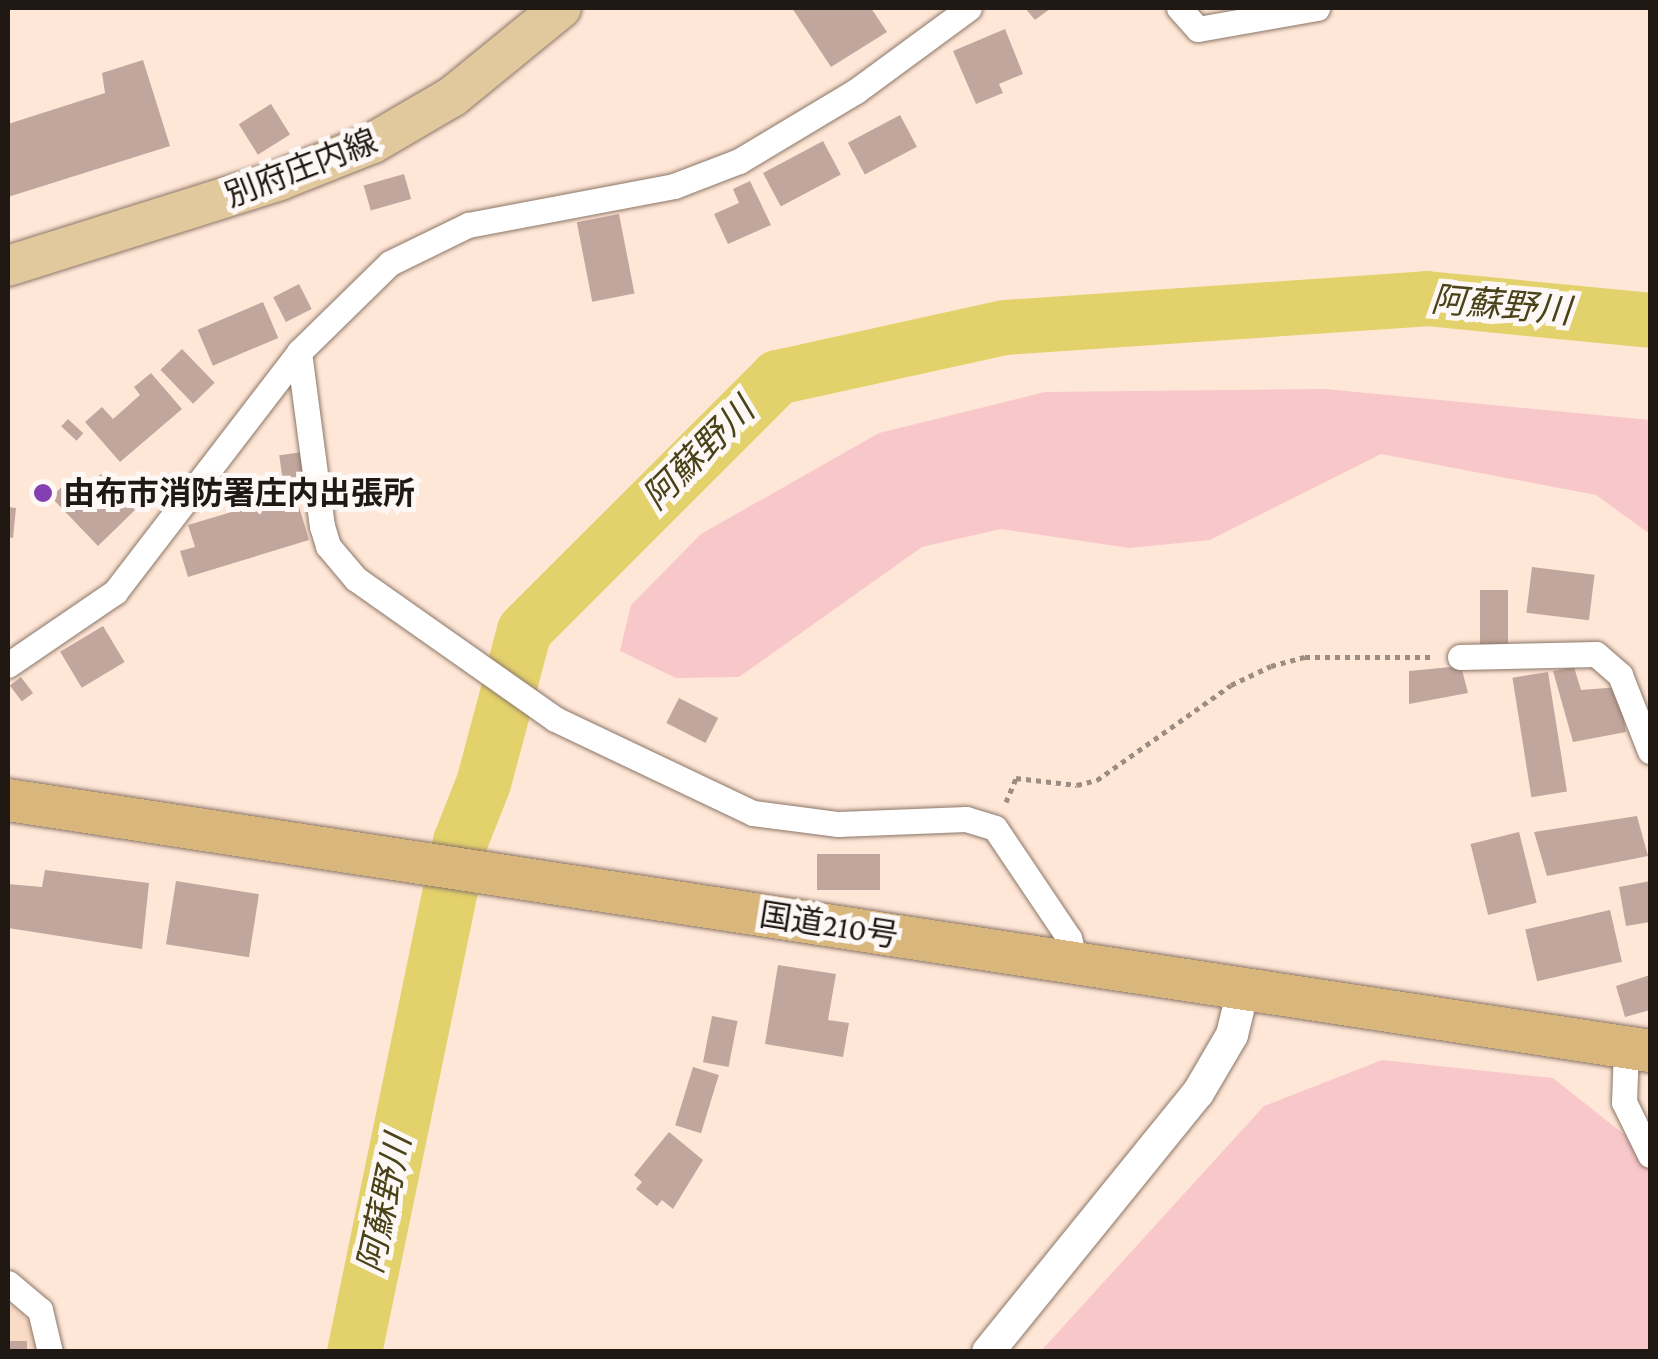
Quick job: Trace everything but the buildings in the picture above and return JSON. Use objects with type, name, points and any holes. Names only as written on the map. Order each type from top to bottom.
[{"type":"highway","name":"国道210号","points":[[8,800],[1638,1050]]},
{"type":"main road","name":"別府庄内線","points":[[8,266],[280,180],[373,143],[453,96],[561,8]]},
{"type":"street","points":[[8,665],[115,592],[299,352],[351,295],[413,248],[468,225],[674,186],[740,162],[856,91],[969,8]]},
{"type":"street","points":[[1179,8],[1198,29],[1317,8]]},
{"type":"street","points":[[299,352],[328,546],[356,580],[452,642],[555,719],[776,820],[966,819],[995,828],[1069,938],[1076,964]]},
{"type":"street","points":[[1460,658],[1596,654],[1620,675],[1650,750]]},
{"type":"street","points":[[988,1352],[1198,1093],[1232,1035],[1243,990]]},
{"type":"street","points":[[1638,1050],[1624,1102],[1650,1155]]},
{"type":"street","points":[[8,1282],[40,1310],[50,1352]]},
{"type":"path","points":[[995,828],[1016,778],[1077,785],[1098,780],[1231,685],[1272,666],[1305,658],[1460,658]]},
{"type":"shaded area","points":[[1325,389],[1650,420],[1650,534],[1596,495],[1381,454],[1210,540],[1129,548],[1001,529],[922,547],[739,677],[676,678],[620,651],[631,605],[701,534],[879,433],[1045,392]]},
{"type":"shaded area","points":[[1382,1060],[1553,1078],[1650,1155],[1650,1351],[1040,1352],[1264,1106]]},
{"type":"shaded area","points":[[8,1304],[46,1335],[48,1351],[8,1351]]},
{"type":"waterway","name":"阿蘇野川","points":[[354,1352],[460,841],[483,783],[524,630],[777,377],[1005,327],[1426,298],[1650,320]]},
{"type":"place","name":"由布市消防署庄内出張所","points":[[43,493]]}]
